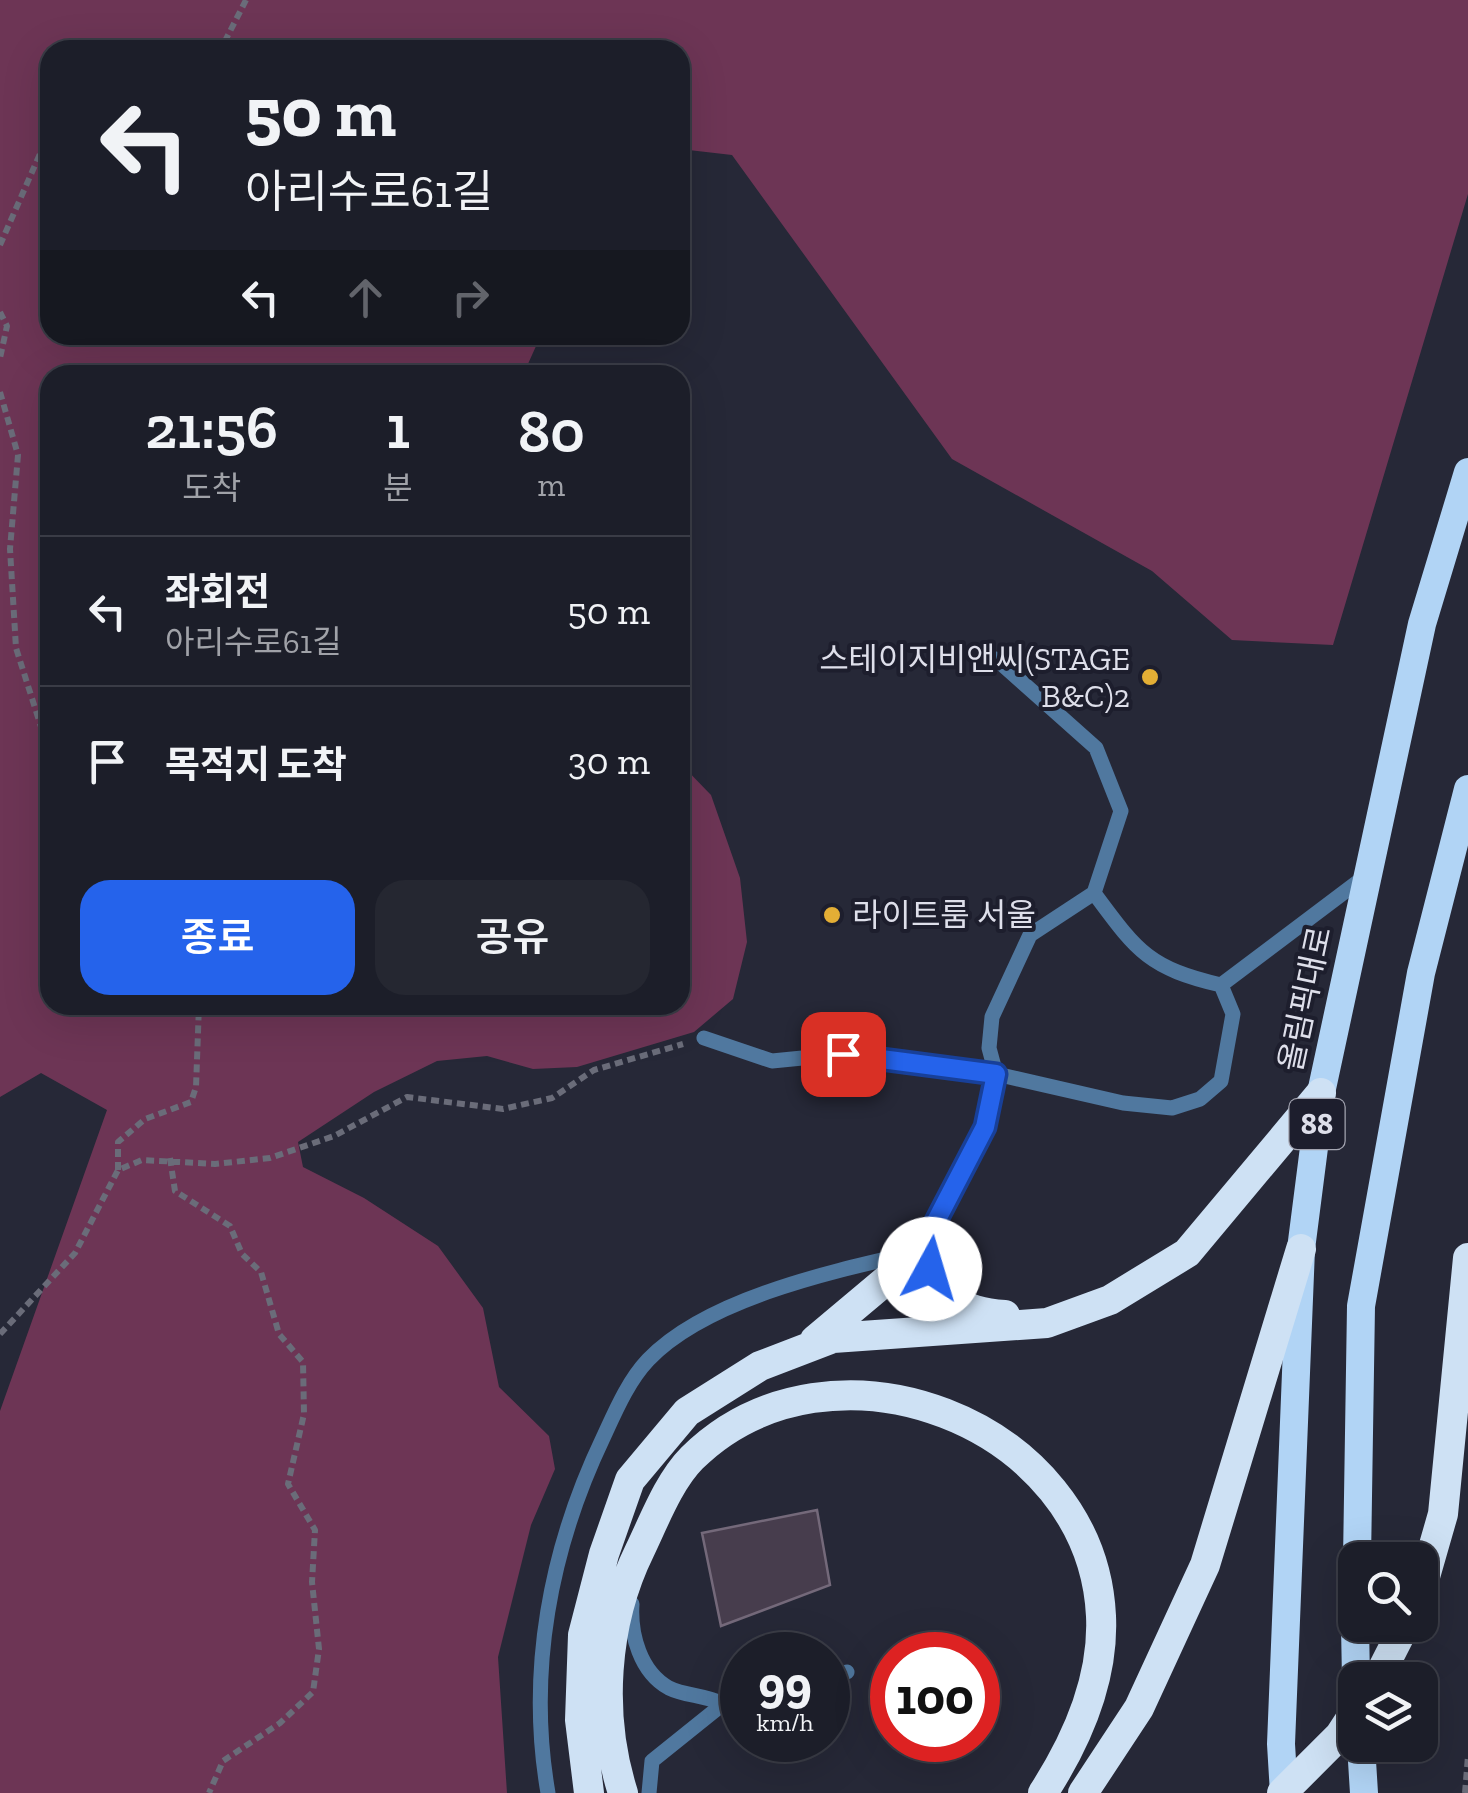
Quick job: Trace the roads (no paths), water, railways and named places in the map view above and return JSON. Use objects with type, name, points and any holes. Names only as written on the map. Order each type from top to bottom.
[{"type":"highway","name":"올림픽대로","points":[[1283,1793],[1283,1666],[1301,1248],[1321,1092],[1422,624],[1468,472]]},
{"type":"highway","name":"88","points":[[1357,1542],[1360,1306],[1422,973],[1468,789]]},
{"type":"highway","points":[[589,1793],[580,1720],[583,1635],[604,1554],[630,1480],[688,1412],[760,1366],[833,1338],[1058,1319],[1110,1300],[1187,1253],[1321,1092]]},
{"type":"highway","points":[[1083,1793],[1139,1708],[1205,1565],[1301,1248]]},
{"type":"highway","points":[[804,1349],[921,1250],[938,1287],[951,1300],[986,1314],[1058,1319]]},
{"type":"highway","points":[[1436,1542],[1444,1514],[1468,1258]]},
{"type":"highway","points":[[624,1793],[614,1765],[609,1684],[612,1636],[635,1559],[690,1460],[740,1421],[797,1400],[863,1394],[939,1408],[1011,1445],[1067,1504],[1090,1558],[1101,1616],[1096,1680],[1064,1760],[1043,1793]]},
{"type":"highway","points":[[1283,1793],[1338,1737]]},
{"type":"highway","points":[[1362,1762],[1364,1793]]},
{"type":"lane","points":[[548,1793],[540,1749],[539,1667],[551,1593],[567,1527],[621,1400],[648,1360],[685,1332],[746,1300],[826,1273],[921,1250],[985,1127],[996,1074],[989,1048],[992,1017],[1030,936],[1094,893],[1121,810],[1096,748],[996,659]]},
{"type":"lane","points":[[1221,985],[1367,876]]},
{"type":"lane","points":[[1094,893],[1136,950],[1164,968],[1221,985]]},
{"type":"lane","points":[[704,1038],[772,1062],[843,1054],[996,1074],[1123,1102],[1172,1108],[1200,1099],[1221,1081],[1230,1051],[1233,1014],[1221,985]]},
{"type":"lane","points":[[635,1559],[630,1631],[649,1669],[670,1688],[720,1703]]},
{"type":"lane","points":[[649,1793],[652,1762],[720,1706]]},
{"type":"place","name":"스테이지비앤씨(STAGE B&C)2","points":[[1150,677]]},
{"type":"place","name":"라이트룸 서울","points":[[832,915]]}]
